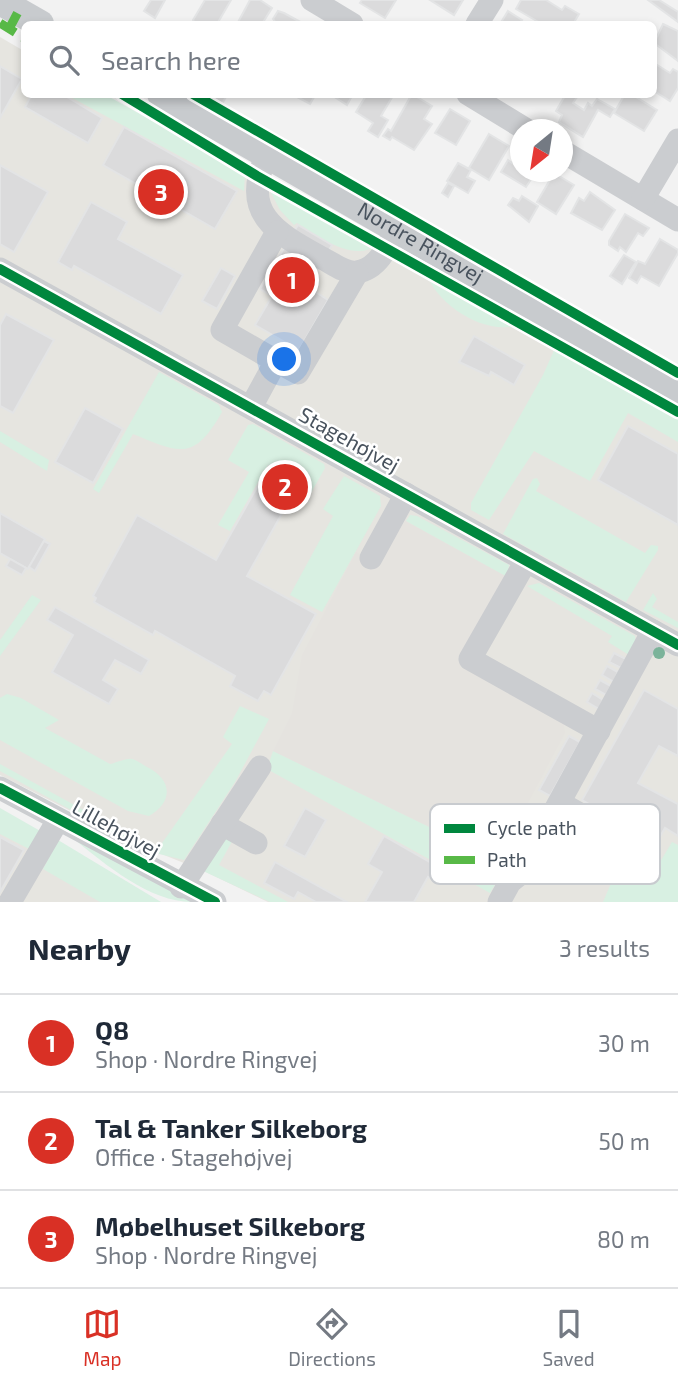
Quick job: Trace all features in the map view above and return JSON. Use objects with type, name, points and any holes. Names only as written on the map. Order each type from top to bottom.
[{"type":"main road","points":[[0,1],[35,21]]},
{"type":"main road","name":"Nordre Ringvej","points":[[168,98],[678,391]]},
{"type":"street","points":[[312,0],[347,21]]},
{"type":"street","points":[[479,21],[492,0]]},
{"type":"street","points":[[475,98],[510,120]]},
{"type":"street","points":[[643,199],[678,140]]},
{"type":"street","points":[[267,155],[257,176],[258,202],[277,232],[344,270],[357,273]]},
{"type":"street","points":[[573,158],[678,220]]},
{"type":"street","points":[[277,232],[222,330],[298,373],[357,273],[374,264],[396,229]]},
{"type":"street","name":"Stagehøjvej","points":[[1,271],[678,645]]},
{"type":"street","points":[[251,407],[276,361]]},
{"type":"street","points":[[371,558],[407,494]]},
{"type":"street","points":[[526,561],[470,660],[599,731]]},
{"type":"street","points":[[560,803],[653,631]]},
{"type":"street","points":[[181,887],[260,767]]},
{"type":"street","name":"Lillehøjvej","points":[[0,788],[181,887],[215,902]]},
{"type":"street","points":[[10,902],[58,820]]},
{"type":"street","points":[[222,824],[256,843]]},
{"type":"street","points":[[499,902],[509,884]]},
{"type":"shaded area","points":[[0,37],[21,49],[21,98],[107,98],[678,418],[678,902],[268,902],[206,872],[132,842],[0,775]]},
{"type":"shaded area","points":[[0,812],[151,902],[0,902]]},
{"type":"green space","points":[[73,98],[111,98],[245,173],[244,191]]},
{"type":"green space","points":[[267,185],[377,246],[367,250],[346,249],[297,223],[294,225],[280,210]]},
{"type":"green space","points":[[426,273],[518,325],[491,326],[464,315],[440,296]]},
{"type":"green space","points":[[556,346],[678,414],[678,442],[628,413],[590,481],[534,451],[489,520],[471,510],[471,503],[543,375]]},
{"type":"green space","points":[[159,372],[219,405],[222,412],[203,439],[184,449],[162,446],[133,434],[99,493],[93,489]]},
{"type":"green space","points":[[253,424],[324,464],[325,468],[307,500],[295,494],[300,483],[268,465],[230,531],[218,525],[249,472],[228,460],[248,425]]},
{"type":"green space","points":[[0,431],[49,460],[47,471],[0,442]]},
{"type":"green space","points":[[344,476],[380,496],[381,506],[322,612],[290,595],[333,516],[323,509]]},
{"type":"green space","points":[[537,478],[540,484],[536,491],[645,553],[651,545],[658,546],[626,602],[503,534],[533,479]]},
{"type":"green space","points":[[410,515],[417,516],[509,565],[507,577],[406,521]]},
{"type":"green space","points":[[539,583],[635,636],[636,645],[629,655],[608,642],[612,636],[527,586]]},
{"type":"green space","points":[[653,593],[657,599],[652,607],[678,622],[678,628],[643,610]]},
{"type":"green space","points":[[32,595],[41,600],[0,656],[0,640]]},
{"type":"green space","points":[[7,694],[21,698],[59,720],[45,728],[110,764],[132,759],[155,772],[167,791],[163,804],[149,816],[128,811],[0,740],[0,698]]},
{"type":"green space","points":[[240,706],[269,719],[235,782],[184,860],[155,853],[232,744],[223,737]]},
{"type":"green space","points":[[273,751],[430,827],[430,860],[267,769]]},
{"type":"green space","points":[[0,764],[136,839],[133,844],[0,771]]},
{"type":"green space","points":[[0,808],[42,832],[33,851],[0,834]]},
{"type":"green space","points":[[235,836],[219,865],[288,902],[270,902],[203,871],[224,838]]},
{"type":"green space","points":[[74,839],[192,902],[160,896],[145,889],[114,870]]},
{"type":"green space","points":[[58,840],[161,902],[100,902],[43,869]]},
{"type":"green space","points":[[672,842],[678,845],[678,902],[603,902],[611,884],[660,884],[660,862]]},
{"type":"green space","points":[[474,884],[495,884],[490,893]]},
{"type":"sand","points":[[405,521],[507,577],[458,662],[563,720],[565,733],[528,804],[430,804],[430,827],[273,751],[292,713],[302,655],[356,552],[378,564]]},
{"type":"building","points":[[151,0],[165,0],[155,18],[144,11]]},
{"type":"building","points":[[205,0],[231,0],[219,21],[193,20]]},
{"type":"building","points":[[250,0],[260,0],[272,8],[264,21],[239,21]]},
{"type":"building","points":[[362,0],[396,0],[385,18],[360,3]]},
{"type":"building","points":[[430,0],[463,0],[454,15]]},
{"type":"building","points":[[521,0],[546,0],[562,10],[565,6],[579,14],[575,21],[537,21],[516,9]]},
{"type":"building","points":[[648,0],[659,0],[678,12],[678,22]]},
{"type":"building","points":[[278,11],[299,21],[275,21],[273,19]]},
{"type":"building","points":[[508,11],[522,20],[521,21],[502,21]]},
{"type":"building","points":[[663,24],[678,31],[678,61],[657,45],[657,37]]},
{"type":"building","points":[[657,65],[670,73],[673,69],[678,72],[678,88],[670,101],[657,93]]},
{"type":"building","points":[[0,66],[21,81],[0,118]]},
{"type":"building","points":[[30,98],[69,98],[102,118],[88,143],[25,107]]},
{"type":"building","points":[[213,98],[225,98],[222,104]]},
{"type":"building","points":[[299,98],[314,98],[310,104]]},
{"type":"building","points":[[336,98],[351,98],[347,105]]},
{"type":"building","points":[[365,98],[392,98],[381,116],[388,120],[378,137],[368,131],[373,123],[356,112]]},
{"type":"building","points":[[410,98],[419,98],[432,106],[424,119],[432,124],[414,150],[392,137],[390,140],[383,136],[388,129],[391,131]]},
{"type":"building","points":[[564,98],[576,98],[573,103],[584,110],[588,103],[592,106],[597,99],[615,109],[610,117],[598,110],[583,137],[573,131],[573,119],[560,119],[562,115],[556,111]]},
{"type":"building","points":[[623,98],[638,98],[657,110],[644,131],[614,113]]},
{"type":"building","points":[[450,109],[470,121],[456,145],[435,133]]},
{"type":"building","points":[[124,127],[237,191],[215,229],[103,165]]},
{"type":"building","points":[[489,134],[509,146],[489,180],[469,168]]},
{"type":"building","points":[[508,160],[510,162],[510,177],[501,172]]},
{"type":"building","points":[[458,163],[471,170],[467,177],[475,181],[468,193],[447,181]]},
{"type":"building","points":[[0,165],[48,192],[14,252],[0,244]]},
{"type":"building","points":[[549,182],[569,182],[574,185],[556,214],[537,202]]},
{"type":"building","points":[[448,183],[454,186],[448,197],[442,193]]},
{"type":"building","points":[[590,192],[615,210],[602,230],[571,213],[579,198],[584,201]]},
{"type":"building","points":[[522,196],[538,206],[529,222],[508,205],[513,198],[519,201]]},
{"type":"building","points":[[91,202],[127,222],[118,239],[183,275],[161,314],[74,266],[72,270],[58,262]]},
{"type":"building","points":[[625,214],[649,228],[643,236],[638,233],[626,252],[620,247],[618,251],[609,245]]},
{"type":"building","points":[[298,225],[332,245],[308,285],[274,265]]},
{"type":"building","points":[[660,239],[678,250],[678,253],[659,286],[641,276],[637,283],[629,278],[638,261],[645,264]]},
{"type":"building","points":[[624,255],[636,262],[622,284],[610,276]]},
{"type":"building","points":[[274,265],[328,300],[299,350],[255,325],[272,296],[260,289]]},
{"type":"building","points":[[221,268],[235,276],[217,309],[202,301]]},
{"type":"building","points":[[6,314],[54,340],[13,413],[0,406],[0,325]]},
{"type":"building","points":[[474,336],[525,365],[514,385],[491,372],[489,376],[459,362]]},
{"type":"building","points":[[85,408],[123,429],[93,483],[55,462]]},
{"type":"building","points":[[628,426],[678,454],[678,525],[598,480]]},
{"type":"building","points":[[269,466],[299,483],[247,576],[316,614],[271,695],[264,691],[258,701],[230,686],[235,676],[155,631],[153,635],[94,602],[96,598],[93,596],[137,515],[216,560]]},
{"type":"building","points":[[0,513],[45,539],[28,569],[0,553]]},
{"type":"building","points":[[44,541],[50,544],[35,571],[29,567]]},
{"type":"building","points":[[10,559],[26,568],[22,575],[6,566]]},
{"type":"building","points":[[55,607],[149,660],[141,674],[115,660],[103,680],[118,689],[109,704],[52,672],[73,635],[47,620]]},
{"type":"building","points":[[614,653],[626,659],[621,668],[609,662]]},
{"type":"building","points":[[607,666],[618,672],[614,682],[602,675]]},
{"type":"building","points":[[600,680],[611,686],[606,695],[595,689]]},
{"type":"building","points":[[644,690],[678,709],[678,756],[659,746],[638,783],[678,804],[678,836],[665,828],[660,837],[660,804],[589,804],[582,800]]},
{"type":"building","points":[[592,693],[603,700],[599,709],[587,702]]},
{"type":"building","points":[[569,736],[580,742],[550,796],[539,790]]},
{"type":"building","points":[[305,808],[326,820],[305,857],[284,846]]},
{"type":"building","points":[[384,836],[430,862],[430,878],[428,877],[414,902],[365,902],[382,872],[368,864]]},
{"type":"building","points":[[0,837],[24,850],[0,892]]},
{"type":"building","points":[[275,862],[347,902],[316,902],[298,892],[294,899],[264,883]]},
{"type":"marked path","points":[[9,29],[18,12]]},
{"type":"marked path","points":[[0,23],[21,36]]},
{"type":"cycle path","points":[[129,98],[257,176],[678,412]]},
{"type":"cycle path","points":[[200,98],[678,373]]},
{"type":"cycle path","points":[[0,269],[678,645]]},
{"type":"cycle path","points":[[0,788],[215,902]]},
{"type":"place","name":"Møbelhuset Silkeborg","points":[[161,192]]},
{"type":"place","name":"Q8","points":[[292,280]]},
{"type":"place","name":"Tal & Tanker Silkeborg","points":[[285,487]]}]
